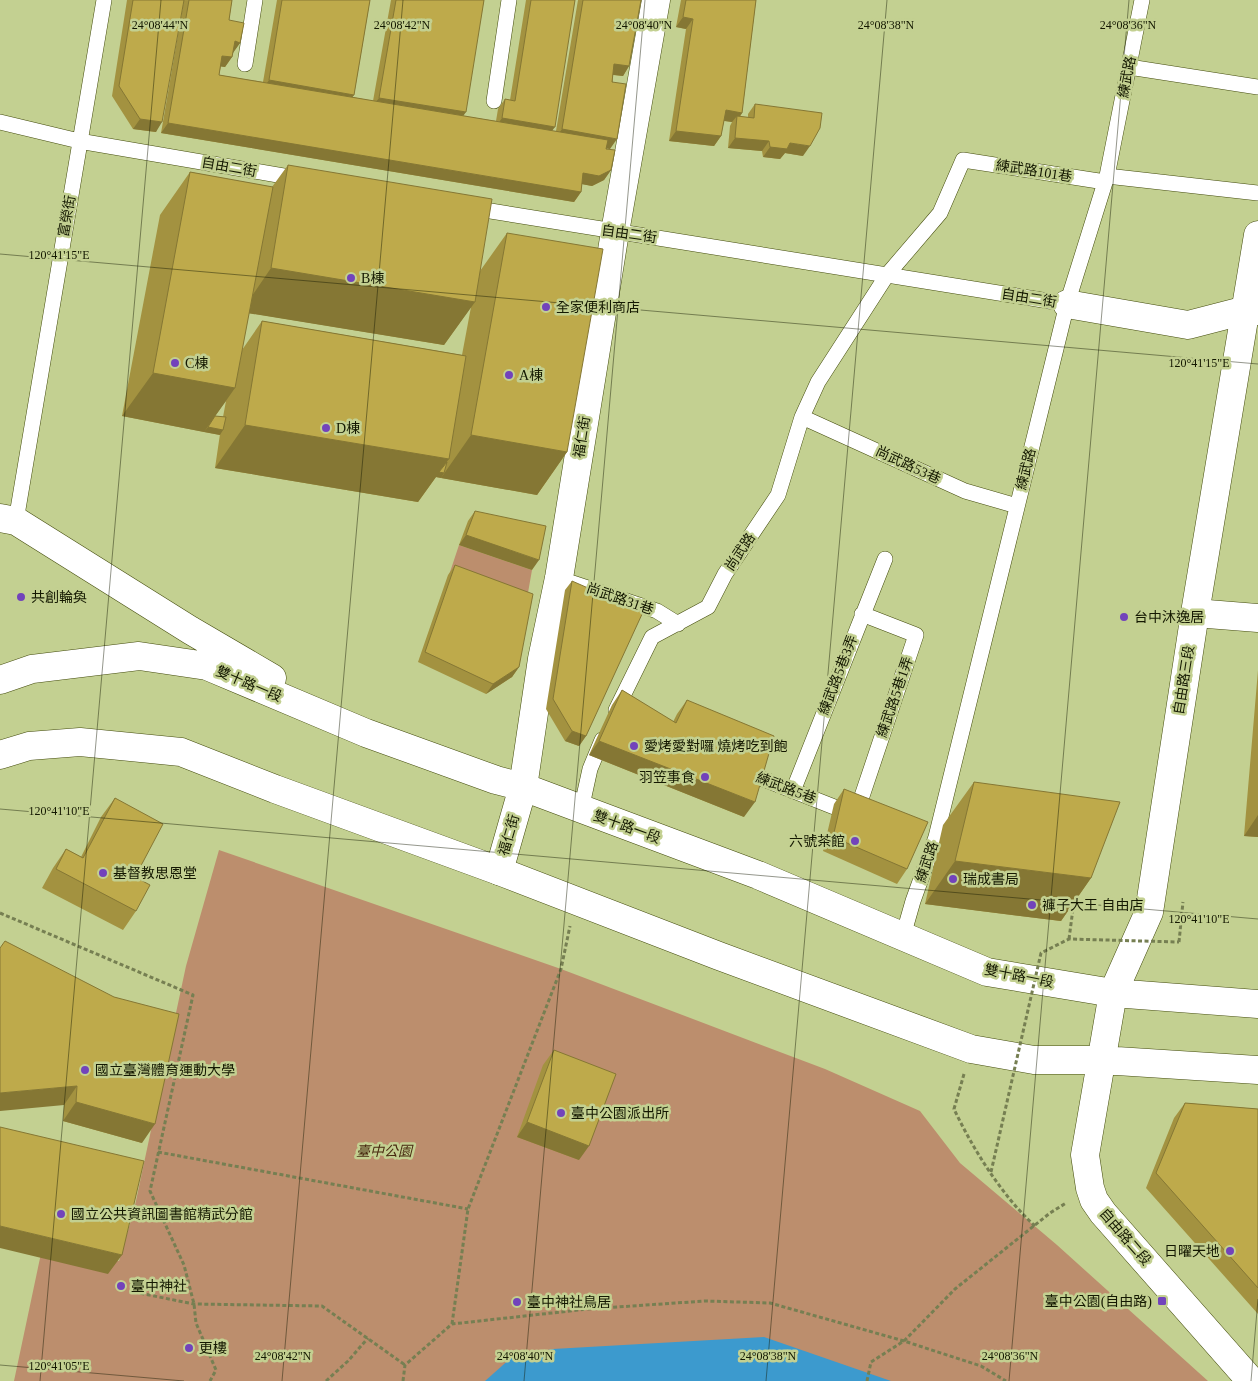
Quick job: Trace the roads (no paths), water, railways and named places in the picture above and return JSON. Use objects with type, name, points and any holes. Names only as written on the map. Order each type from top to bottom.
[{"type":"street","name":"福仁街","points":[[499,871],[523,788],[547,690],[559,578],[614,232],[656,0]]},
{"type":"street","name":"自由路三段","points":[[1100,1060],[1113,993],[1149,912],[1195,613],[1252,310],[1258,236]]},
{"type":"street","name":"自由二街","points":[[1067,304],[1188,325],[1252,310]]},
{"type":"street","points":[[8,520],[366,733]]},
{"type":"street","points":[[1195,613],[1258,618]]},
{"type":"street","name":"雙十路一段","points":[[0,680],[32,669],[139,656],[207,666],[366,733],[758,874],[987,972],[1113,993],[1258,1004]]},
{"type":"street","points":[[0,755],[30,746],[80,742],[181,752],[275,789],[499,871],[576,902],[971,1049],[1034,1060],[1100,1060],[1258,1070]]},
{"type":"street","name":"自由路二段","points":[[1100,1060],[1085,1155],[1090,1188],[1094,1200],[1103,1213],[1251,1381]]},
{"type":"lane","name":"富榮街","points":[[8,520],[104,0]]},
{"type":"lane","points":[[245,64],[255,0]]},
{"type":"lane","points":[[494,101],[510,0]]},
{"type":"lane","name":"練武路","points":[[903,936],[936,837],[1067,304],[1106,179],[1142,0]]},
{"type":"lane","points":[[1128,67],[1258,87]]},
{"type":"lane","name":"自由二街","points":[[0,122],[79,142],[313,181]]},
{"type":"lane","name":"練武路101巷","points":[[887,275],[940,213],[963,160],[1106,179],[1258,193]]},
{"type":"lane","name":"自由二街","points":[[459,206],[1067,304]]},
{"type":"lane","name":"尚武路","points":[[581,810],[590,769],[616,708],[652,637],[708,606],[725,574],[778,495],[802,417],[818,382],[887,275]]},
{"type":"lane","name":"尚武路53巷","points":[[802,417],[965,491],[1017,506]]},
{"type":"lane","name":"練武路5巷3弄","points":[[793,791],[885,559]]},
{"type":"lane","name":"尚武路31巷","points":[[559,578],[657,611],[678,624]]},
{"type":"lane","name":"練武路5巷1弄","points":[[856,815],[916,635],[862,614]]},
{"type":"lane","points":[[599,704],[633,715]]},
{"type":"lane","name":"練武路5巷","points":[[734,766],[750,775],[873,820]]},
{"type":"lane","points":[[918,832],[936,837]]},
{"type":"water","points":[[764,1337],[891,1381],[485,1381],[512,1357],[553,1349]]},
{"type":"place","name":"B棟","points":[[351,278]]},
{"type":"place","name":"全家便利商店","points":[[546,307]]},
{"type":"place","name":"C棟","points":[[175,363]]},
{"type":"place","name":"A棟","points":[[509,375]]},
{"type":"place","name":"D棟","points":[[326,428]]},
{"type":"place","name":"共創輪奐","points":[[21,597]]},
{"type":"place","name":"台中沐逸居","points":[[1124,617]]},
{"type":"place","name":"愛烤愛對囉 燒烤吃到飽","points":[[634,746]]},
{"type":"place","name":"羽笠事食","points":[[705,777]]},
{"type":"place","name":"六號茶館","points":[[855,841]]},
{"type":"place","name":"基督教思恩堂","points":[[103,873]]},
{"type":"place","name":"瑞成書局","points":[[953,879]]},
{"type":"place","name":"褲子大王 自由店","points":[[1032,905]]},
{"type":"place","name":"國立臺灣體育運動大學","points":[[85,1070]]},
{"type":"place","name":"臺中公園派出所","points":[[561,1113]]},
{"type":"place","name":"國立公共資訊圖書館精武分館","points":[[61,1214]]},
{"type":"place","name":"日曜天地","points":[[1230,1251]]},
{"type":"place","name":"臺中神社","points":[[121,1286]]},
{"type":"place","name":"臺中公園(自由路)","points":[[1162,1301]]},
{"type":"place","name":"臺中神社鳥居","points":[[517,1302]]},
{"type":"place","name":"更樓","points":[[189,1348]]},
{"type":"park label","name":"臺中公園","points":[[384,1151]]}]
